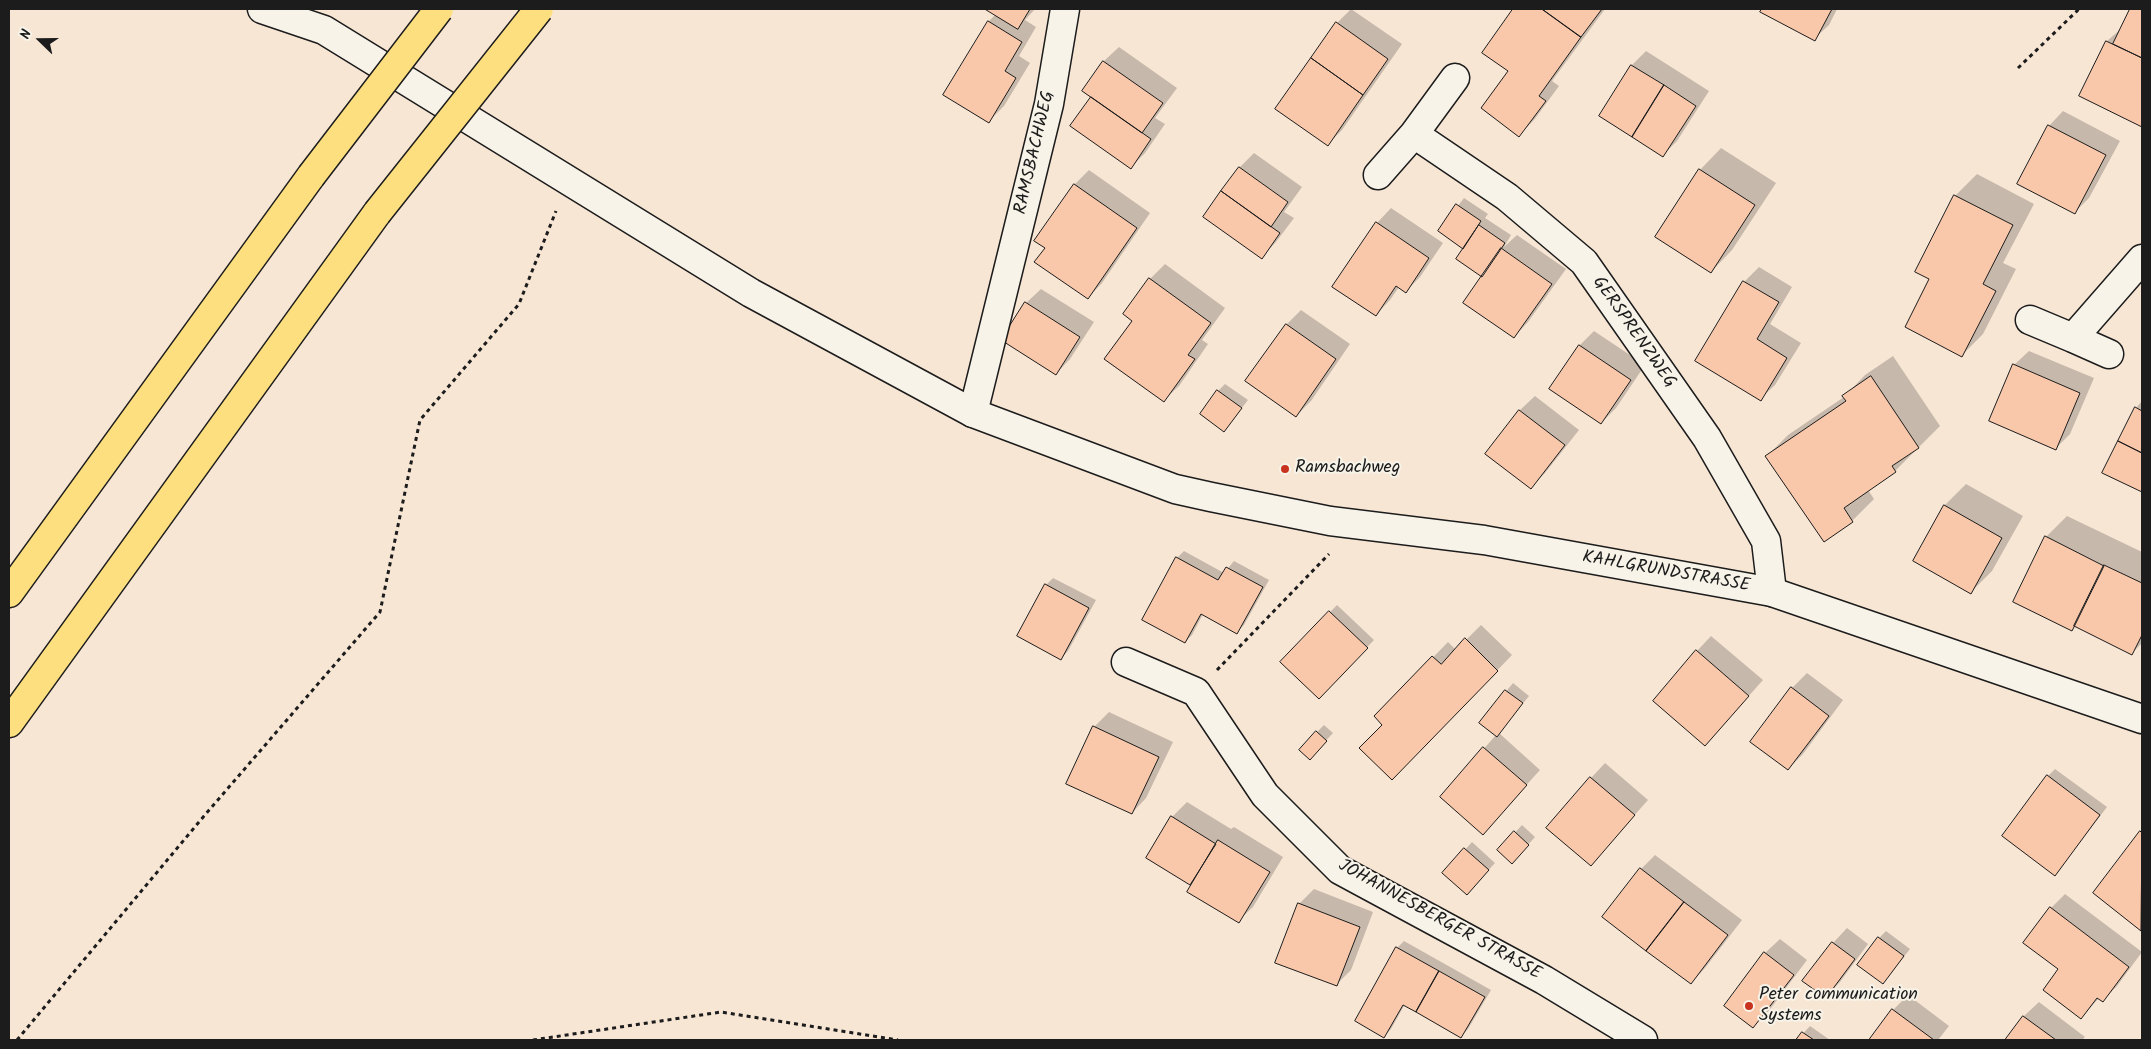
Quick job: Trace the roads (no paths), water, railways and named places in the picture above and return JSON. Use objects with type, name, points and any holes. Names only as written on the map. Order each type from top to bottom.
[{"type":"highway","points":[[9,593],[311,176],[439,9]]},
{"type":"highway","points":[[9,723],[377,213],[539,9]]},
{"type":"main road","name":"KAHLGRUNDSTRASSE","points":[[262,9],[324,30],[751,293],[973,413],[1175,489],[1330,521],[1484,540],[1772,592],[2142,719]]},
{"type":"main road","name":"RAMSBACHWEG","points":[[973,413],[1049,104],[1065,9]]},
{"type":"main road","points":[[1378,175],[1414,134],[1454,78]]},
{"type":"main road","name":"GERSPRENZWEG","points":[[1414,134],[1507,197],[1584,262],[1707,438],[1766,541],[1772,592]]},
{"type":"main road","points":[[2073,338],[2142,259]]},
{"type":"main road","points":[[2030,320],[2109,354]]},
{"type":"main road","name":"JOHANNESBERGER STRASSE","points":[[1126,662],[1196,692],[1264,795],[1340,870],[1544,980],[1643,1040]]},
{"type":"place","name":"Ramsbachweg","points":[[1285,469]]},
{"type":"place","name":"Peter communication Systems","points":[[1749,1006]]}]
